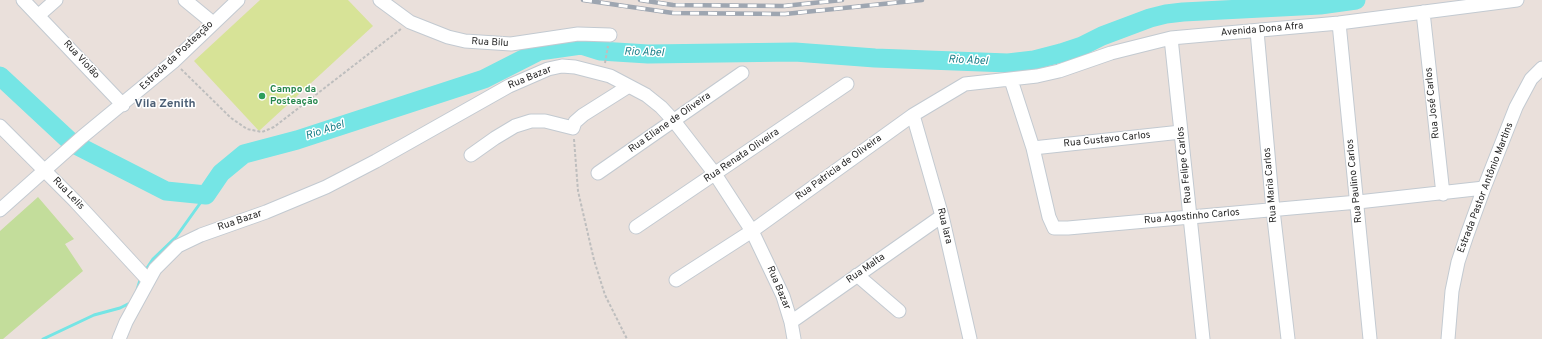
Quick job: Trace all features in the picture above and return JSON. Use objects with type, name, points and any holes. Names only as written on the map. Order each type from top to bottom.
[{"type":"street","name":"Rua Violão","points":[[23,0],[39,15],[123,105]]},
{"type":"street","points":[[39,15],[56,0]]},
{"type":"street","points":[[185,0],[213,23]]},
{"type":"street","name":"Estrada da Posteação","points":[[45,170],[82,137],[123,105],[173,62],[238,0]]},
{"type":"street","name":"Rua Bilu","points":[[380,0],[410,22],[448,37],[465,41],[496,44],[517,44],[578,34],[610,39]]},
{"type":"street","name":"Avenida Dona Afra","points":[[1012,80],[1059,71],[1111,53],[1171,38],[1339,23],[1517,0]]},
{"type":"street","name":"Rua José Carlos","points":[[1423,12],[1442,194]]},
{"type":"street","name":"Rua Paulino Carlos","points":[[1339,23],[1358,202],[1370,339]]},
{"type":"street","name":"Rua Maria Carlos","points":[[1257,31],[1288,339]]},
{"type":"street","name":"Rua Felipe Carlos","points":[[1171,38],[1203,339]]},
{"type":"street","name":"Rua Bazar","points":[[119,339],[146,278],[178,246],[200,235],[266,212],[326,187],[376,161],[509,86],[548,69],[562,66],[575,67],[610,76],[629,86],[661,107],[674,120],[714,174],[752,231],[783,296],[791,322],[794,339]]},
{"type":"street","name":"Estrada Pastor Antônio Martins","points":[[1448,339],[1452,291],[1458,262],[1484,188],[1523,93],[1532,79],[1542,68]]},
{"type":"street","name":"Rua Eliane de Oliveira","points":[[598,173],[742,73]]},
{"type":"street","name":"Rua Agostinho Carlos","points":[[1012,80],[1033,148],[1054,228],[1274,210],[1442,194],[1484,188]]},
{"type":"street","name":"Rua Patricia de Oliveira","points":[[676,280],[752,231],[913,115],[965,84],[1012,80]]},
{"type":"street","name":"Rua Renata Oliveira","points":[[636,227],[847,84]]},
{"type":"street","points":[[471,155],[515,126],[531,121],[545,121],[573,128],[575,122],[583,115],[629,86]]},
{"type":"street","name":"Rua Iara","points":[[913,115],[942,216],[970,339]]},
{"type":"street","name":"Rua Lelis","points":[[0,126],[45,170],[146,278]]},
{"type":"street","name":"Rua Gustavo Carlos","points":[[1033,148],[1181,132]]},
{"type":"street","points":[[0,210],[45,170]]},
{"type":"street","name":"Rua Malta","points":[[791,322],[942,216]]},
{"type":"street","points":[[857,275],[899,312]]},
{"type":"path","points":[[173,62],[232,118],[247,129],[267,132],[410,22]]},
{"type":"path","points":[[606,60],[610,39]]},
{"type":"path","points":[[573,128],[578,191],[588,235],[605,295],[627,339]]},
{"type":"green space","name":"Campo da Posteação","points":[[260,0],[348,0],[373,26],[259,131],[194,61]]},
{"type":"green space","points":[[38,197],[74,239],[65,244],[83,271],[3,339],[0,339],[0,231]]},
{"type":"waterway","name":"Rio Abel","points":[[0,76],[72,143],[166,191],[206,195],[221,173],[244,154],[297,140],[484,79],[539,51],[581,45],[600,51],[648,54],[795,52],[875,58],[1008,63],[1034,60],[1061,53],[1150,18],[1166,14],[1320,5],[1356,0]]},
{"type":"waterway","points":[[145,271],[153,259],[176,237],[206,195]]},
{"type":"waterway","points":[[137,290],[141,277]]},
{"type":"waterway","points":[[43,339],[94,315],[120,308],[132,302]]},
{"type":"railway","points":[[583,0],[673,13],[785,14],[922,0]]},
{"type":"railway","points":[[640,0],[673,5],[784,6],[842,0]]},
{"type":"place","name":"Campo da Posteação","points":[[262,96]]},
{"type":"district","name":"Vila Zenith","points":[[165,105]]}]
